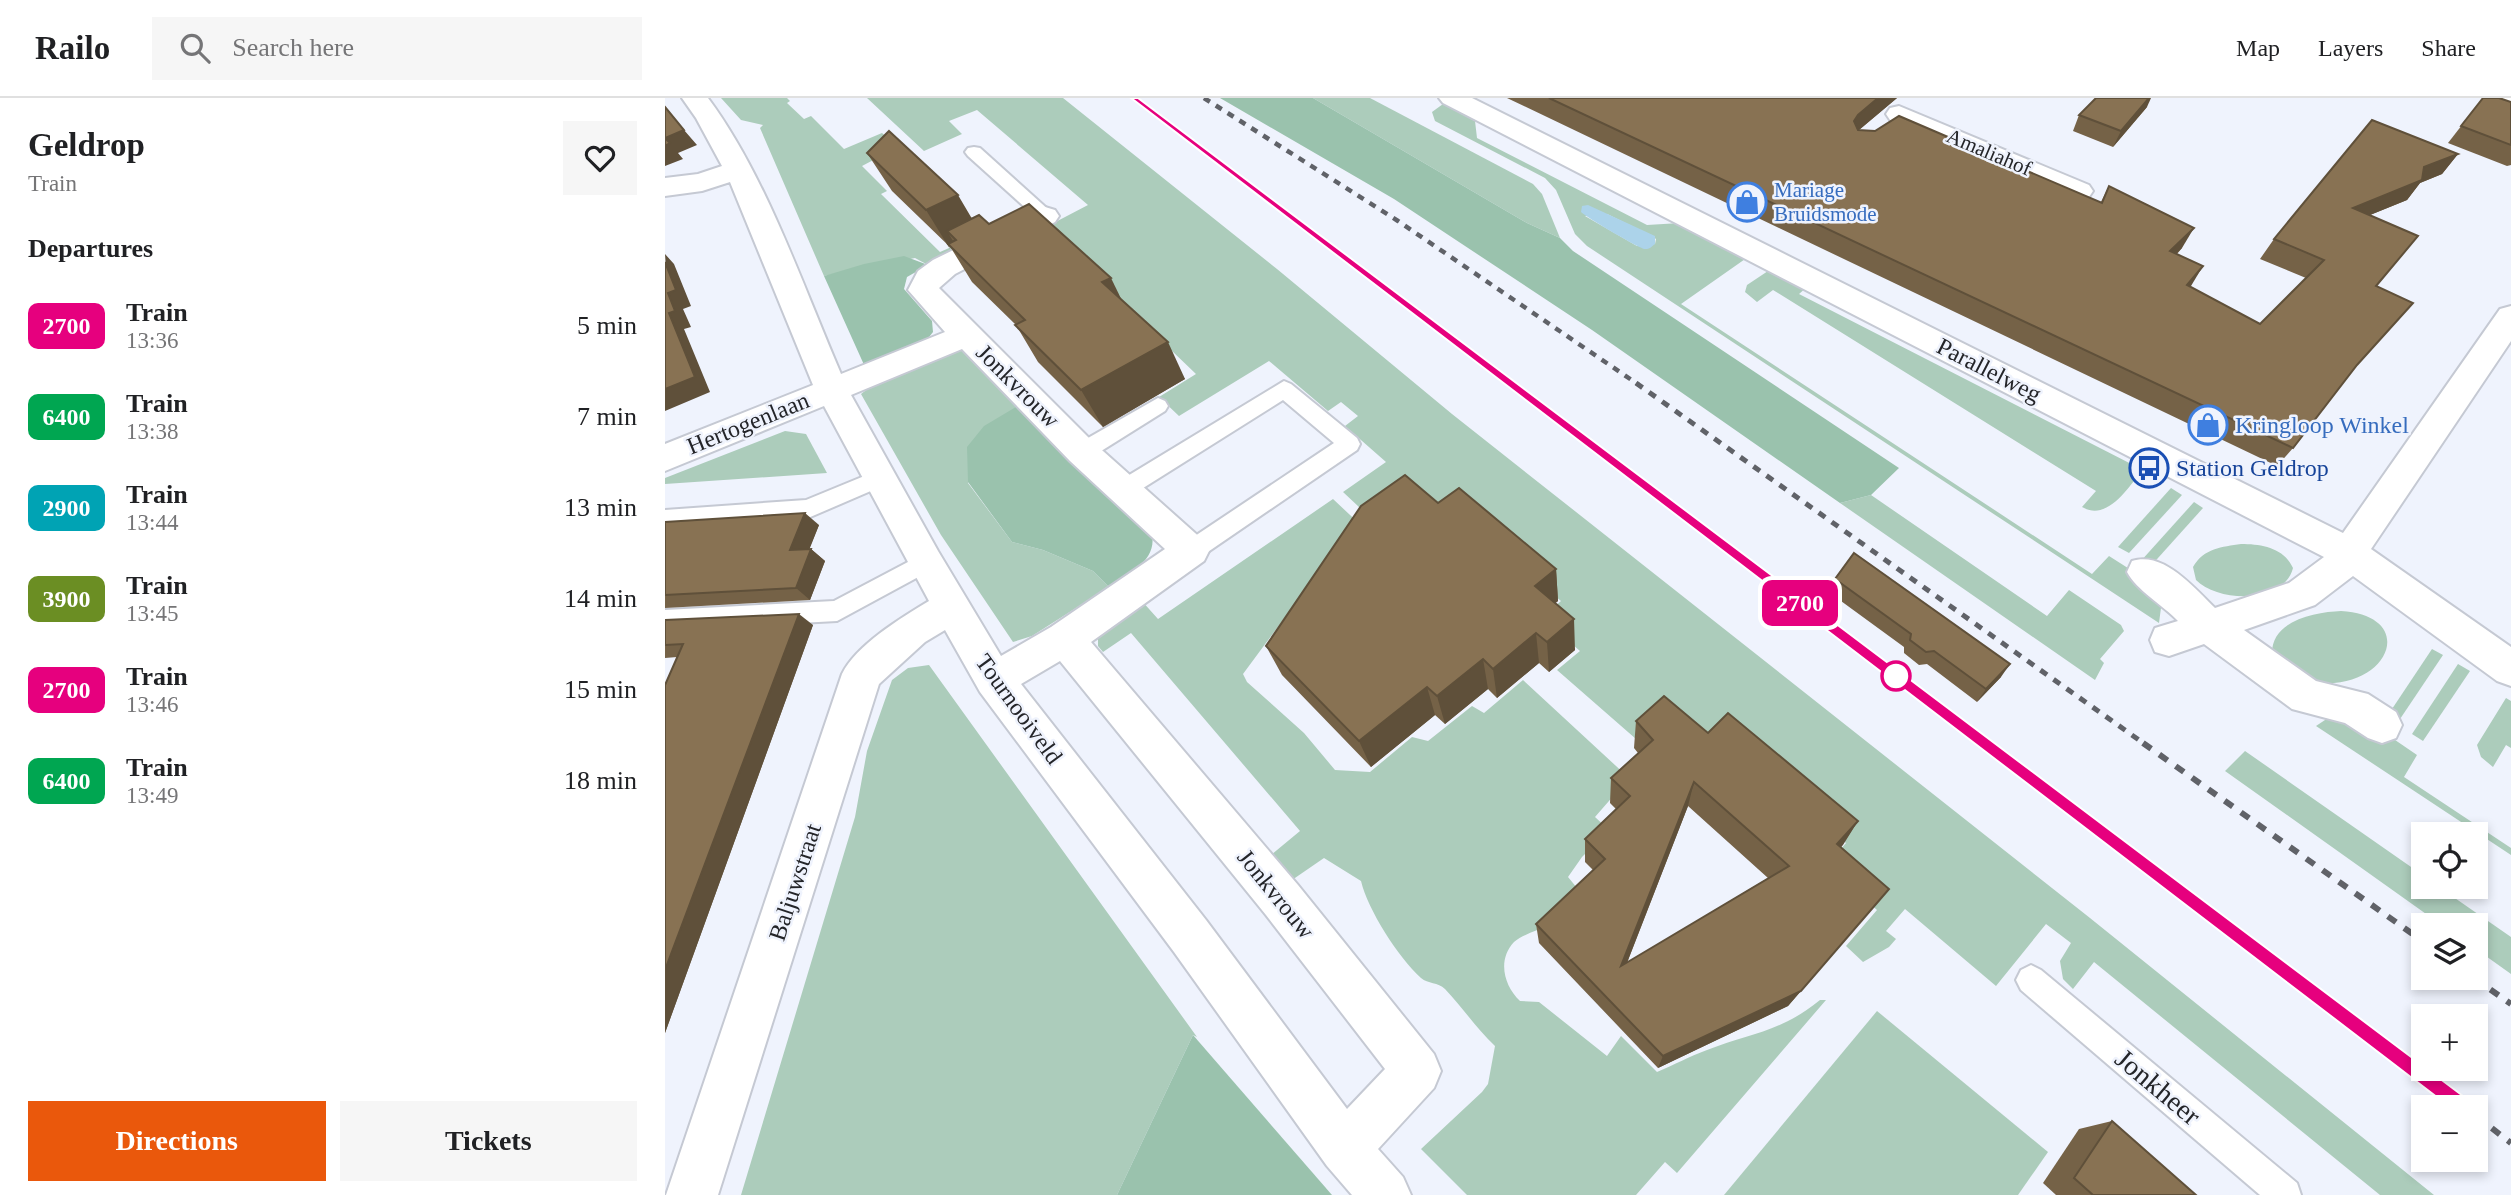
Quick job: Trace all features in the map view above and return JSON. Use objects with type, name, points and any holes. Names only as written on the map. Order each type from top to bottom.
[{"type":"street","name":"Tournooiveld","points":[[695,98],[709,117],[737,170],[831,389],[925,562],[994,680],[1190,936],[1345,1148],[1385,1195]]},
{"type":"street","name":"Parallelweg","points":[[1452,98],[2349,553],[2511,669]]},
{"type":"street","name":"Amaliahof","points":[[1900,113],[2079,191]]},
{"type":"street","points":[[665,187],[702,182],[737,170]]},
{"type":"street","points":[[967,335],[925,295],[923,285],[944,267],[1045,216]]},
{"type":"street","points":[[2169,640],[2302,594],[2341,565],[2511,317]]},
{"type":"street","name":"Jonkvrouw","points":[[831,389],[967,335],[1082,452],[1191,551]]},
{"type":"street","name":"Hertogenlaan","points":[[665,458],[831,389]]},
{"type":"street","points":[[994,680],[1065,639],[1191,551]]},
{"type":"street","points":[[2145,572],[2171,590],[2209,626],[2306,697],[2354,707],[2382,725]]},
{"type":"street","name":"Baljuwstraat","points":[[692,1195],[862,674],[912,631],[951,607]]},
{"type":"street","name":"Jonkvrouw","points":[[1065,639],[1282,900],[1417,1071],[1345,1148]]},
{"type":"lane","points":[[974,152],[1045,216]]},
{"type":"lane","points":[[1124,489],[1283,389],[1349,444],[1191,551]]},
{"type":"lane","points":[[1082,452],[1158,406]]},
{"type":"lane","points":[[665,519],[808,509],[879,478]]},
{"type":"lane","points":[[665,620],[837,611],[925,562]]},
{"type":"lane","name":"Jonkheer","points":[[2031,980],[2285,1195]]},
{"type":"green space","points":[[721,98],[787,98],[790,101],[787,103],[804,119],[811,116],[844,149],[882,133],[898,147],[862,166],[887,191],[881,194],[940,252],[981,234],[984,237],[928,265],[915,258],[824,276],[760,128],[763,125],[741,120]]},
{"type":"green space","points":[[867,98],[1063,98],[1277,269],[1452,414],[2090,918],[2434,1195],[2380,1195],[2094,962],[2073,989],[2063,979],[2060,961],[2071,943],[2046,924],[1996,986],[1905,909],[1886,931],[1896,939],[1889,947],[1863,962],[1846,946],[1877,910],[1827,865],[1846,843],[1721,738],[1636,739],[1557,670],[1580,651],[1542,618],[1561,601],[1464,520],[1375,522],[1343,492],[1386,462],[1345,426],[1358,416],[1341,402],[1328,411],[1269,361],[1179,416],[1159,397],[1196,374],[1044,228],[1088,205],[977,110],[949,121],[962,134],[924,151]]},
{"type":"green space","points":[[1220,98],[1313,98],[1527,223],[1560,238],[1573,251],[1899,468],[1871,495],[1840,503],[1592,330],[1394,199]]},
{"type":"green space","points":[[1313,98],[1370,98],[1533,184],[1542,194],[1560,238],[1527,223]]},
{"type":"green space","points":[[1443,104],[1475,121],[1477,138],[1647,225],[1680,223],[1748,257],[1681,304],[2092,574],[2109,556],[2142,577],[2162,600],[2159,623],[1587,246],[1575,234],[1556,190],[1545,178],[1435,121],[1432,112]],"holes":[[[1607,214],[1656,239],[1655,244],[1637,246],[1585,216]]]},
{"type":"green space","points":[[904,256],[928,265],[907,277],[904,289],[932,321],[933,332],[925,342],[865,367],[824,276]]},
{"type":"green space","points":[[1771,269],[1807,287],[1799,294],[2143,470],[2109,506],[2100,510],[2082,507],[2096,491],[1773,290],[1757,302],[1745,292],[1747,285]]},
{"type":"green space","points":[[957,350],[968,351],[1021,404],[968,483],[1012,542],[1043,550],[1093,571],[1109,587],[1032,636],[1013,642],[941,535],[861,394],[878,381]]},
{"type":"green space","points":[[1021,404],[1152,535],[1150,552],[1146,559],[1109,587],[1093,571],[1043,550],[1012,542],[968,482],[967,447],[984,426]]},
{"type":"green space","points":[[785,431],[806,434],[827,473],[665,484],[665,478]]},
{"type":"green space","points":[[2171,488],[2182,495],[2129,553],[2118,547]]},
{"type":"green space","points":[[1871,495],[2047,616],[2069,590],[2121,625],[2124,631],[2100,659],[2104,663],[2095,680],[1840,503]]},
{"type":"green space","points":[[1333,499],[1366,530],[1311,582],[1243,674],[1247,682],[1304,733],[1335,770],[1370,772],[1412,737],[1428,741],[1472,706],[1484,713],[1523,680],[1629,778],[1595,817],[1609,830],[1582,857],[1568,877],[1582,894],[1553,921],[1518,939],[1509,949],[1504,965],[1514,995],[1520,1001],[1539,1002],[1607,1056],[1621,1036],[1657,1072],[1701,1052],[1765,1031],[1792,1019],[1820,1000],[1826,1000],[1677,1173],[1665,1162],[1636,1195],[1467,1195],[1421,1149],[1488,1084],[1495,1046],[1445,989],[1421,978],[1403,958],[1377,919],[1361,881],[1324,858],[1292,880],[1271,855],[1300,831],[1131,633],[1103,652],[1098,646],[1098,633],[1141,600],[1158,619]]},
{"type":"green space","points":[[2194,502],[2203,508],[2149,568],[2140,562]]},
{"type":"green space","points":[[2241,544],[2272,548],[2284,556],[2293,568],[2287,580],[2264,594],[2234,596],[2206,588],[2196,580],[2193,567],[2202,556],[2227,546]]},
{"type":"green space","points":[[2341,611],[2365,616],[2380,625],[2387,637],[2386,650],[2378,663],[2364,674],[2345,681],[2308,683],[2297,677],[2272,654],[2274,642],[2287,626],[2308,616]]},
{"type":"green space","points":[[2432,649],[2443,655],[2396,725],[2386,718]]},
{"type":"green space","points":[[2458,664],[2470,671],[2423,741],[2412,734]]},
{"type":"green space","points":[[929,665],[1197,1037],[1193,1035],[1117,1195],[741,1195],[855,817],[867,751],[892,680],[908,668]]},
{"type":"green space","points":[[2506,698],[2511,701],[2511,748],[2506,745],[2493,767],[2481,757],[2477,745]]},
{"type":"green space","points":[[2328,718],[2379,729],[2417,755],[2404,777],[2472,822],[2461,822],[2316,726]]},
{"type":"green space","points":[[2245,751],[2411,867],[2411,899],[2456,899],[2476,913],[2425,913],[2225,771]]},
{"type":"green space","points":[[2488,833],[2511,848],[2511,855],[2488,840]]},
{"type":"green space","points":[[2488,921],[2511,937],[2511,974],[2488,958]]},
{"type":"green space","points":[[1877,1011],[2048,1152],[2018,1195],[1724,1195]]},
{"type":"green space","points":[[1193,1035],[1332,1195],[1117,1195]]},
{"type":"water","points":[[1588,205],[1655,236],[1655,244],[1645,249],[1592,220],[1581,212],[1582,206]]},
{"type":"building","points":[[1549,98],[1878,98],[1854,121],[1858,130],[1875,131],[1899,116],[2102,203],[2109,186],[2194,228],[2170,251],[2203,266],[2187,285],[2260,324],[2324,260],[2274,239],[2372,120],[2458,154],[2424,167],[2422,180],[2353,208],[2418,236],[2376,286],[2413,303],[2357,365],[2293,448]]},
{"type":"building","points":[[2096,98],[2149,98],[2121,131],[2079,115]]},
{"type":"building","points":[[2483,98],[2499,98],[2511,102],[2511,145],[2461,126]]},
{"type":"building","points":[[665,107],[684,130],[665,138]]},
{"type":"building","points":[[889,131],[958,195],[926,210],[867,153]]},
{"type":"building","points":[[1029,204],[1111,278],[1102,282],[1168,342],[1081,390],[1015,325],[1025,320],[948,244],[956,240],[947,231],[979,215],[989,224]]},
{"type":"building","points":[[665,262],[676,290],[668,293],[675,311],[669,313],[695,377],[665,389]]},
{"type":"building","points":[[1405,475],[1438,503],[1459,488],[1556,569],[1535,586],[1574,619],[1547,642],[1536,633],[1493,669],[1483,659],[1437,696],[1427,687],[1359,741],[1266,646],[1361,506]]},
{"type":"building","points":[[805,513],[790,550],[811,549],[796,588],[665,595],[665,522]]},
{"type":"building","points":[[1854,553],[2010,664],[1986,689],[1934,651],[1926,652],[1910,640],[1911,634],[1835,579]]},
{"type":"building","points":[[799,614],[665,970],[665,685],[683,644],[665,645],[665,620]]},
{"type":"building","points":[[1664,696],[1708,733],[1728,713],[1858,821],[1837,844],[1889,889],[1801,991],[1663,1056],[1536,924],[1605,859],[1585,839],[1630,796],[1611,778],[1653,740],[1636,721]],"holes":[[[1694,782],[1789,866],[1621,966]]]},
{"type":"building","points":[[2112,1121],[2196,1195],[2093,1195],[2074,1178]]},
{"type":"railway","points":[[1135,98],[1513,385]]},
{"type":"railway","points":[[1204,98],[1398,221],[1639,385]]},
{"type":"railway","points":[[1511,383],[1987,745]]},
{"type":"railway","points":[[1636,383],[2146,745]]},
{"type":"railway","points":[[1984,743],[2448,1095]]},
{"type":"railway","points":[[2143,743],[2411,933]]},
{"type":"railway","points":[[2488,988],[2511,1004]]},
{"type":"railway","points":[[2488,1125],[2511,1143]]},
{"type":"train","name":"2700","points":[[1135,98],[2448,1095]]},
{"type":"place","name":"Mariage Bruidsmode","points":[[1747,202]]},
{"type":"place","name":"Kringloop Winkel","points":[[2208,425]]},
{"type":"place","name":"Station Geldrop","points":[[2149,468]]}]
